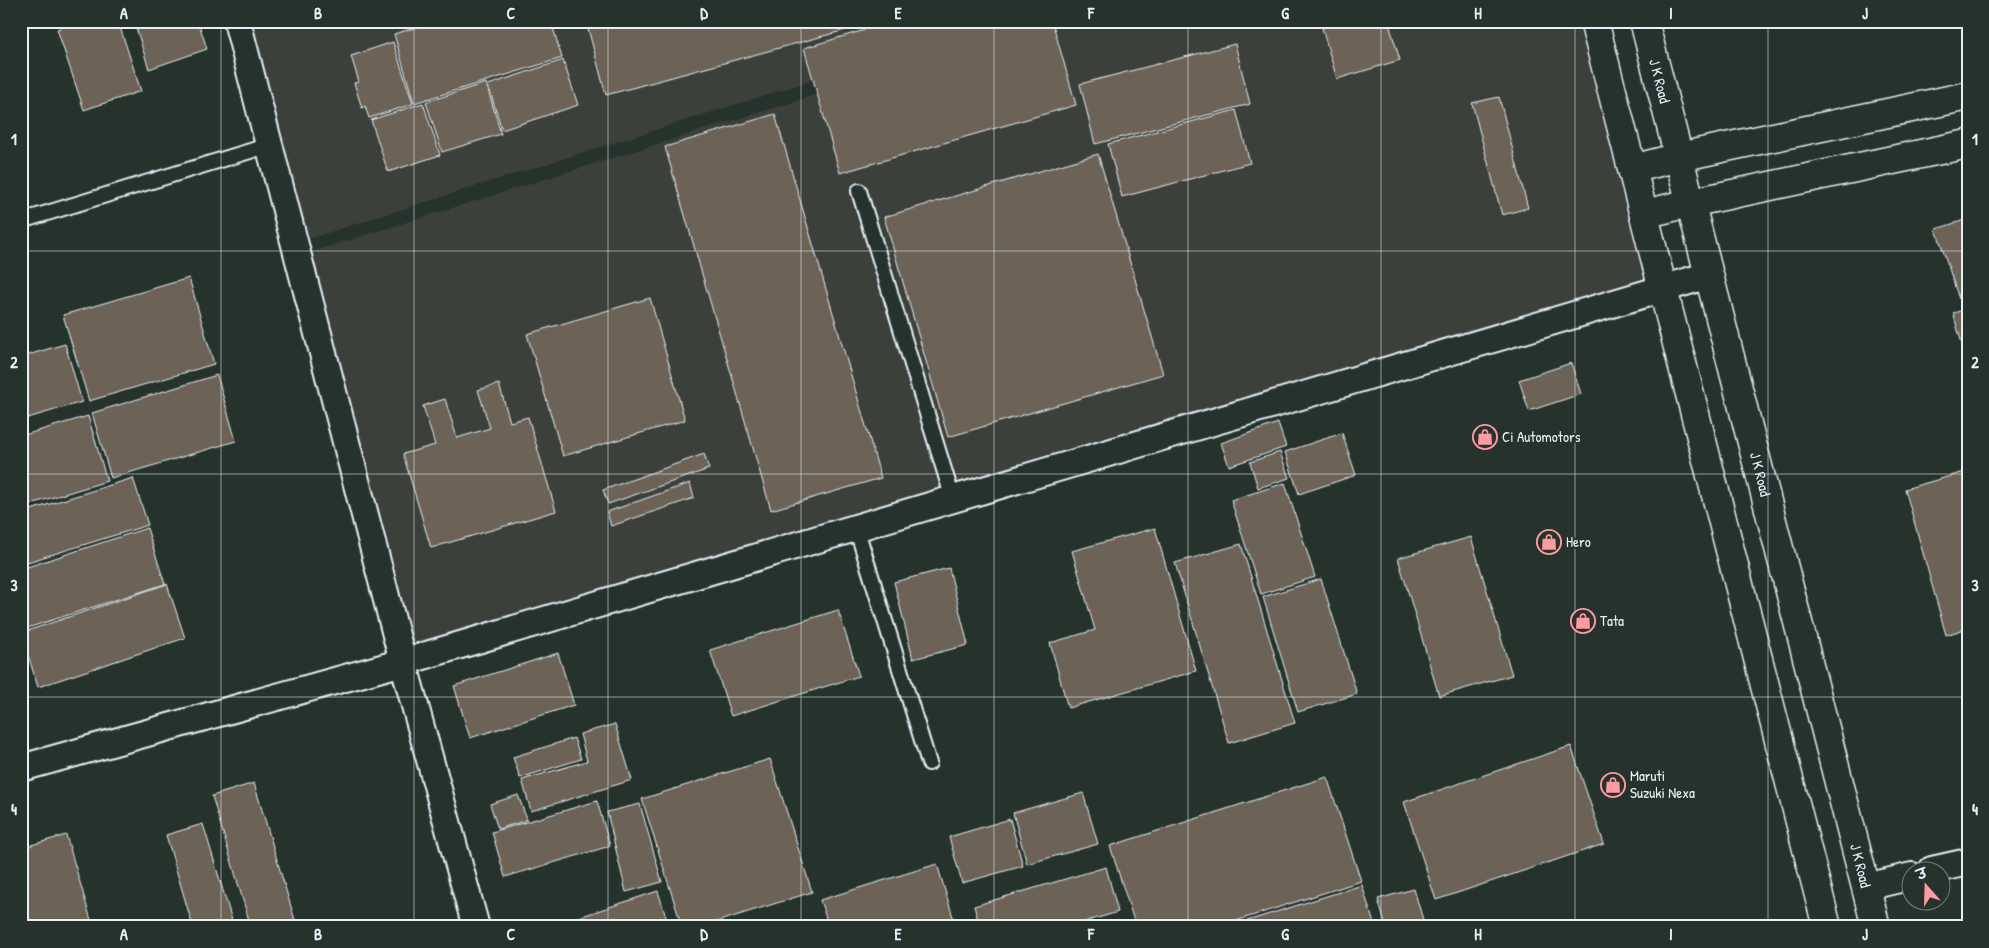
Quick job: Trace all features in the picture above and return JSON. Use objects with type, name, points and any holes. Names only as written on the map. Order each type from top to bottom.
[{"type":"main road","points":[[1594,21],[1827,927]]},
{"type":"main road","name":"J K Road","points":[[1644,21],[1876,927]]},
{"type":"main road","points":[[1632,169],[1678,157],[1968,96]]},
{"type":"main road","points":[[1644,214],[1968,144]]},
{"type":"street","points":[[237,21],[403,662],[476,927]]},
{"type":"street","points":[[21,768],[403,662],[1708,275]]},
{"type":"street","points":[[1952,866],[1968,862]]},
{"type":"street","points":[[1866,887],[1902,878]]},
{"type":"lane","points":[[21,221],[270,145]]},
{"type":"lane","points":[[860,191],[953,499]]},
{"type":"lane","points":[[856,527],[929,763]]},
{"type":"shaded area","points":[[237,21],[1002,21],[295,243]]},
{"type":"shaded area","points":[[1053,21],[1594,21],[1663,287],[403,662],[298,256]]},
{"type":"building","points":[[81,21],[118,21],[141,91],[84,110],[57,29]]},
{"type":"building","points":[[134,21],[198,21],[207,49],[149,69]]},
{"type":"building","points":[[437,21],[551,21],[562,58],[414,103],[394,34]]},
{"type":"building","points":[[586,21],[874,21],[875,22],[606,95]]},
{"type":"building","points":[[895,21],[1052,21],[1076,105],[840,173],[804,48]]},
{"type":"building","points":[[1343,21],[1388,21],[1400,60],[1337,79],[1322,28]]},
{"type":"building","points":[[393,42],[413,104],[369,118],[365,106],[362,108],[354,83],[359,82],[351,56]]},
{"type":"building","points":[[1235,44],[1250,104],[1095,144],[1080,84]]},
{"type":"building","points":[[563,60],[578,105],[502,130],[488,85]]},
{"type":"building","points":[[486,83],[501,134],[442,152],[426,102]]},
{"type":"building","points":[[1499,97],[1528,208],[1502,215],[1472,103]]},
{"type":"building","points":[[423,103],[440,155],[388,172],[371,120]]},
{"type":"building","points":[[1236,110],[1250,163],[1122,197],[1108,144]]},
{"type":"building","points":[[775,114],[881,478],[771,510],[665,147]]},
{"type":"building","points":[[1098,154],[1163,374],[948,437],[884,217]]},
{"type":"building","points":[[1968,219],[1968,296],[1959,299],[1936,229]]},
{"type":"building","points":[[189,278],[214,364],[89,401],[63,315]]},
{"type":"building","points":[[650,298],[685,420],[563,456],[527,334]]},
{"type":"building","points":[[1968,309],[1968,364],[1953,313]]},
{"type":"building","points":[[65,344],[82,402],[21,420],[21,357]]},
{"type":"building","points":[[1571,363],[1581,394],[1529,411],[1519,380]]},
{"type":"building","points":[[217,375],[236,441],[111,478],[92,413]]},
{"type":"building","points":[[499,384],[510,422],[528,417],[556,511],[431,548],[403,454],[435,445],[423,406],[445,399],[457,438],[490,428],[478,390]]},
{"type":"building","points":[[88,416],[107,481],[21,507],[21,436]]},
{"type":"building","points":[[1278,423],[1286,447],[1229,466],[1221,443]]},
{"type":"building","points":[[1342,433],[1356,475],[1299,494],[1285,452]]},
{"type":"building","points":[[1280,452],[1289,478],[1258,488],[1250,462]]},
{"type":"building","points":[[704,454],[709,469],[608,504],[603,490]]},
{"type":"building","points":[[1968,471],[1968,628],[1946,635],[1905,489]]},
{"type":"building","points":[[133,478],[148,525],[21,564],[21,513]]},
{"type":"building","points":[[690,483],[694,498],[611,526],[607,512]]},
{"type":"building","points":[[1285,483],[1315,577],[1261,594],[1231,500]]},
{"type":"building","points":[[147,528],[165,584],[21,630],[21,569]]},
{"type":"building","points":[[1155,528],[1196,671],[1068,708],[1050,643],[1095,630],[1072,551]]},
{"type":"building","points":[[1471,537],[1512,675],[1439,696],[1398,558]]},
{"type":"building","points":[[1241,544],[1295,723],[1229,743],[1175,563]]},
{"type":"building","points":[[949,568],[968,645],[913,659],[894,582]]},
{"type":"building","points":[[1321,579],[1357,694],[1298,712],[1263,597]]},
{"type":"building","points":[[167,584],[185,638],[38,687],[21,633]]},
{"type":"building","points":[[838,610],[859,676],[731,716],[710,650]]},
{"type":"building","points":[[558,653],[574,705],[470,738],[454,686]]},
{"type":"building","points":[[615,724],[632,780],[531,811],[522,780],[587,761],[580,734]]},
{"type":"building","points":[[574,738],[581,759],[520,778],[513,757]]},
{"type":"building","points":[[1571,746],[1604,844],[1436,900],[1404,802]]},
{"type":"building","points":[[770,759],[812,892],[700,927],[682,927],[642,799]]},
{"type":"building","points":[[1327,777],[1361,881],[1217,927],[1136,927],[1110,846]]},
{"type":"building","points":[[254,783],[297,927],[251,927],[212,796]]},
{"type":"building","points":[[1083,793],[1098,844],[1027,864],[1013,813]]},
{"type":"building","points":[[518,795],[527,820],[498,829],[490,804]]},
{"type":"building","points":[[597,801],[610,846],[505,877],[492,832]]},
{"type":"building","points":[[640,804],[662,882],[626,892],[607,812]]},
{"type":"building","points":[[1010,819],[1023,866],[962,883],[949,837]]},
{"type":"building","points":[[203,824],[234,927],[193,927],[166,835]]},
{"type":"building","points":[[66,835],[93,927],[21,927],[21,848]]},
{"type":"building","points":[[937,864],[956,927],[829,927],[820,900]]},
{"type":"building","points":[[1106,867],[1118,912],[1067,927],[980,927],[974,906]]},
{"type":"building","points":[[1362,885],[1375,927],[1228,927]]},
{"type":"building","points":[[1414,889],[1425,927],[1386,927],[1378,899]]},
{"type":"building","points":[[658,891],[669,927],[572,927],[570,920]]},
{"type":"building","points":[[1542,921],[1543,927],[1519,927]]},
{"type":"place","name":"Ci Automotors","points":[[1485,437]]},
{"type":"place","name":"Hero","points":[[1549,542]]},
{"type":"place","name":"Tata","points":[[1583,621]]},
{"type":"place","name":"Maruti Suzuki Nexa","points":[[1613,785]]}]
